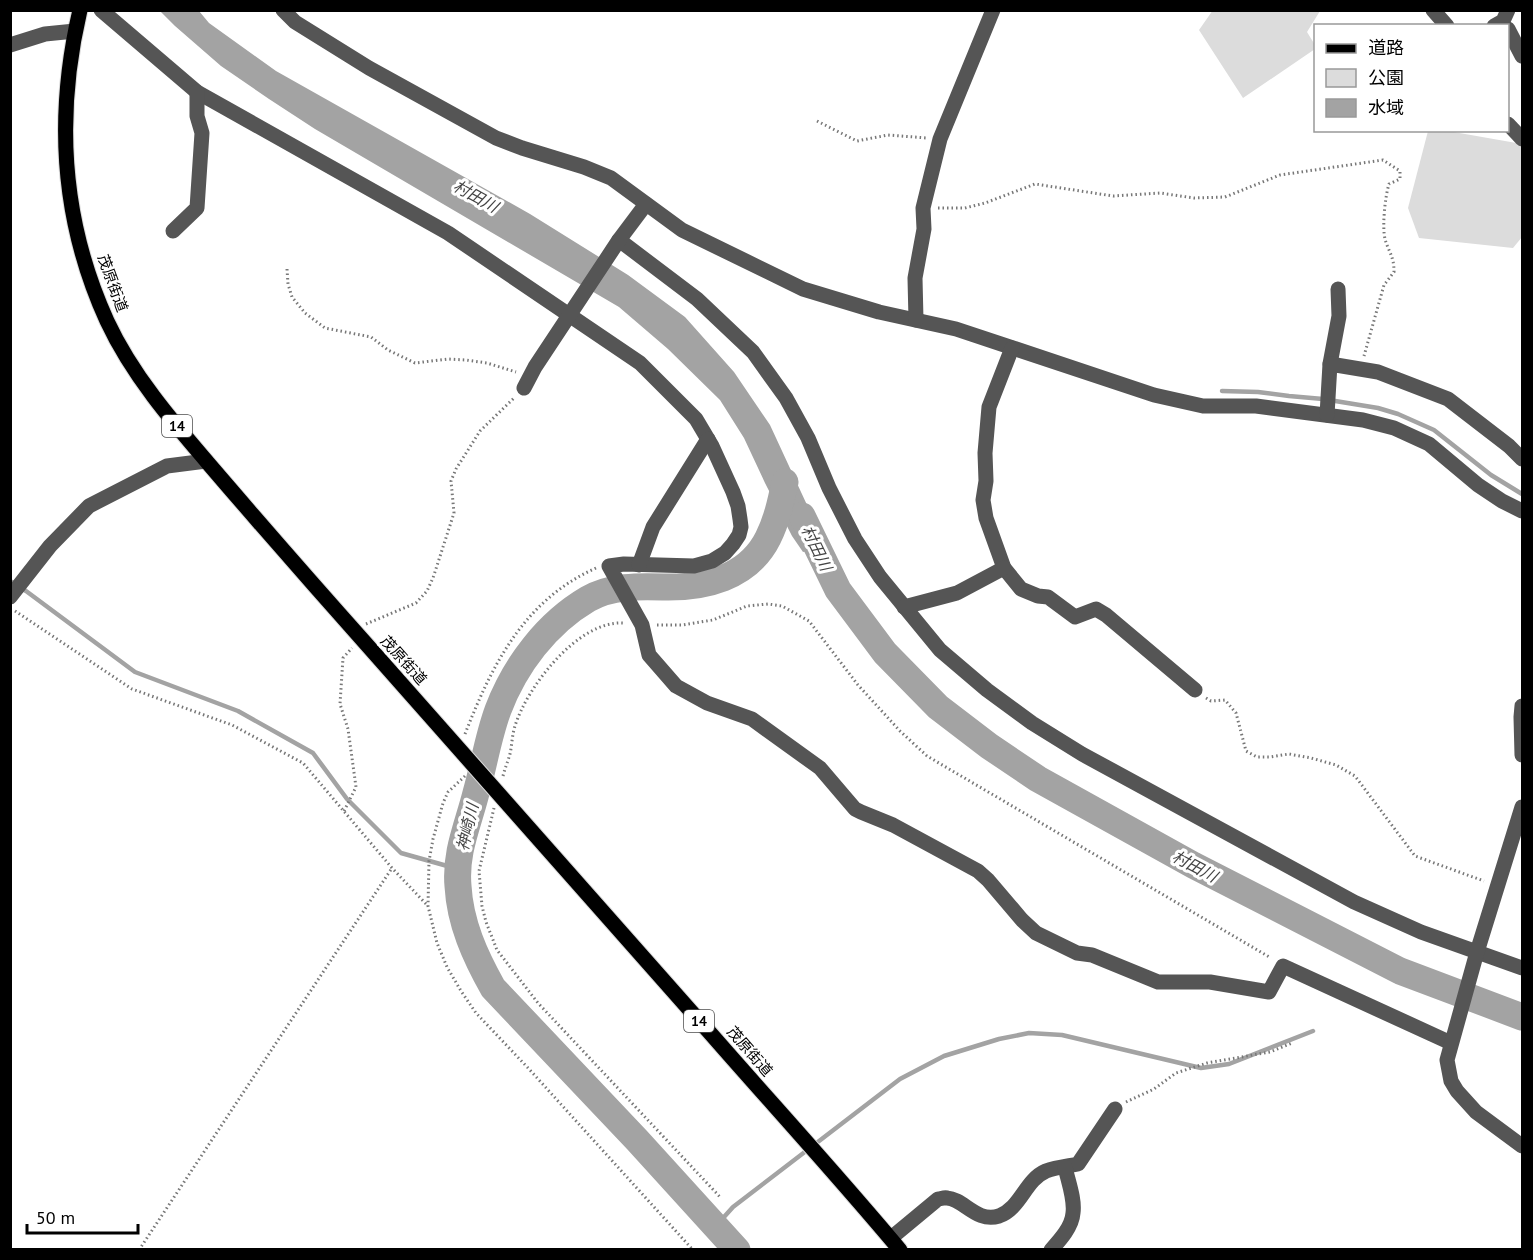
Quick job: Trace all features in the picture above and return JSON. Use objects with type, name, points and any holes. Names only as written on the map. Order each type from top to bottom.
[{"type":"main road","name":"茂原街道","points":[[80,10],[66,94],[65,149],[71,204],[84,256],[106,319],[141,379],[206,461],[895,1244]]},
{"type":"street","points":[[101,10],[197,92],[448,233],[640,363],[696,418],[724,470],[738,506],[741,526],[739,535],[725,553],[712,561],[694,566],[624,564],[609,566],[642,625],[649,655],[676,686],[707,703],[752,719],[819,768],[855,809],[892,825],[978,871],[1036,933],[1077,953],[1092,955],[1158,982],[1210,982],[1269,992],[1283,966],[1451,1043]]},
{"type":"street","points":[[283,10],[295,22],[369,68],[496,138],[611,178],[682,230],[803,289],[879,312],[956,329],[1154,395],[1183,402],[1203,406],[1256,406],[1363,420],[1394,428],[1429,444],[1478,485],[1522,511]]},
{"type":"street","points":[[916,320],[915,278],[924,229],[923,208],[940,139],[993,10]]},
{"type":"street","points":[[1433,10],[1445,24]]},
{"type":"street","points":[[10,45],[45,33],[75,31]]},
{"type":"street","points":[[1509,31],[1522,56]]},
{"type":"street","points":[[172,231],[197,208],[202,133],[197,116],[197,92]]},
{"type":"street","points":[[1509,125],[1522,139]]},
{"type":"street","points":[[524,388],[618,240],[646,204]]},
{"type":"street","points":[[618,240],[697,299],[753,352],[786,398],[808,438],[829,488],[855,539],[880,577],[940,651],[987,690],[1032,723],[1082,754],[1353,902],[1421,932],[1522,968]]},
{"type":"street","points":[[1327,415],[1330,364],[1339,316],[1338,290]]},
{"type":"street","points":[[1012,348],[989,407],[983,500],[986,518],[1004,568],[1020,589],[1038,597],[1048,597],[1075,617],[1096,609],[1106,615],[1195,690]]},
{"type":"street","points":[[1330,364],[1378,372],[1448,399],[1509,446],[1522,459]]},
{"type":"street","points":[[639,565],[653,527],[708,440]]},
{"type":"street","points":[[10,597],[50,546],[89,506],[167,466],[206,461]]},
{"type":"street","points":[[904,607],[957,592],[1004,568]]},
{"type":"street","points":[[1522,706],[1522,755]]},
{"type":"street","points":[[1522,807],[1447,1060],[1451,1081],[1457,1091],[1476,1112],[1522,1146]]},
{"type":"street","points":[[895,1244],[938,1199],[946,1197],[952,1199],[983,1216],[1001,1215],[1012,1208],[1034,1180],[1046,1171],[1078,1164],[1115,1109]]},
{"type":"street","points":[[1051,1250],[1064,1235],[1073,1214],[1065,1167]]},
{"type":"path","points":[[816,121],[857,141],[888,135],[940,139]]},
{"type":"path","points":[[923,208],[965,208],[1035,184],[1113,196],[1160,193],[1194,198],[1225,197],[1280,175],[1383,160],[1400,171],[1400,179],[1389,184],[1385,196],[1385,237],[1394,259],[1394,272],[1384,285],[1360,369]]},
{"type":"path","points":[[287,269],[292,297],[304,313],[325,328],[370,337],[388,350],[415,363],[448,359],[466,360],[518,372],[533,372]]},
{"type":"path","points":[[344,811],[356,787],[348,729],[340,704],[344,658],[357,634],[416,603],[427,591],[454,513],[451,481],[456,469],[480,431],[524,388]]},
{"type":"path","points":[[459,748],[489,676],[520,628],[536,610],[565,585],[599,566],[609,566]]},
{"type":"path","points":[[721,1198],[538,1003],[496,950],[482,906],[479,871],[518,719],[534,687],[550,667],[578,640],[600,628],[621,622],[682,626],[713,620],[747,606],[768,604],[782,606],[809,621],[858,685],[900,731],[927,756],[1283,966]]},
{"type":"path","points":[[10,609],[132,689],[232,725],[303,763],[392,868],[428,906]]},
{"type":"path","points":[[1195,690],[1211,701],[1225,700],[1231,706],[1236,713],[1246,751],[1257,757],[1270,758],[1289,754],[1336,765],[1355,776],[1415,856],[1498,887]]},
{"type":"path","points":[[470,760],[464,777],[448,792],[438,818],[429,861],[428,906],[437,943],[447,967],[477,1013],[691,1249]]},
{"type":"path","points":[[139,1250],[392,868]]},
{"type":"path","points":[[1115,1109],[1130,1099],[1154,1089],[1176,1073],[1207,1063],[1270,1052],[1292,1043]]},
{"type":"green space","points":[[1213,10],[1320,11],[1307,32],[1314,43],[1314,50],[1243,98],[1199,30]]},
{"type":"green space","points":[[1428,132],[1454,132],[1522,144],[1522,237],[1513,248],[1419,238],[1408,208]]},
{"type":"water","points":[[160,11],[199,11],[209,23],[276,71],[530,214],[628,275],[685,317],[734,372],[770,425],[826,546],[803,552],[792,536],[744,438],[720,400],[668,349],[619,307],[315,129],[221,66]]},
{"type":"waterway","points":[[1222,391],[1258,392],[1323,399],[1378,408],[1398,414],[1434,430],[1491,475],[1522,494]]},
{"type":"waterway","name":"神崎川","points":[[737,1250],[493,988],[480,964],[465,926],[459,900],[458,862],[498,710],[513,677],[546,633],[573,609],[588,599],[606,592],[625,588],[694,585],[723,578],[737,571],[749,563],[768,538],[785,482]]},
{"type":"waterway","name":"村田川","points":[[802,516],[838,590],[885,653],[938,707],[989,746],[1038,779],[1193,865],[1400,971],[1522,1017]]},
{"type":"waterway","points":[[10,581],[135,672],[238,711],[313,753],[347,799],[401,853],[458,869]]},
{"type":"waterway","points":[[715,1227],[733,1207],[900,1079],[944,1056],[999,1039],[1029,1033],[1062,1035],[1201,1068],[1229,1064],[1313,1031]]}]
